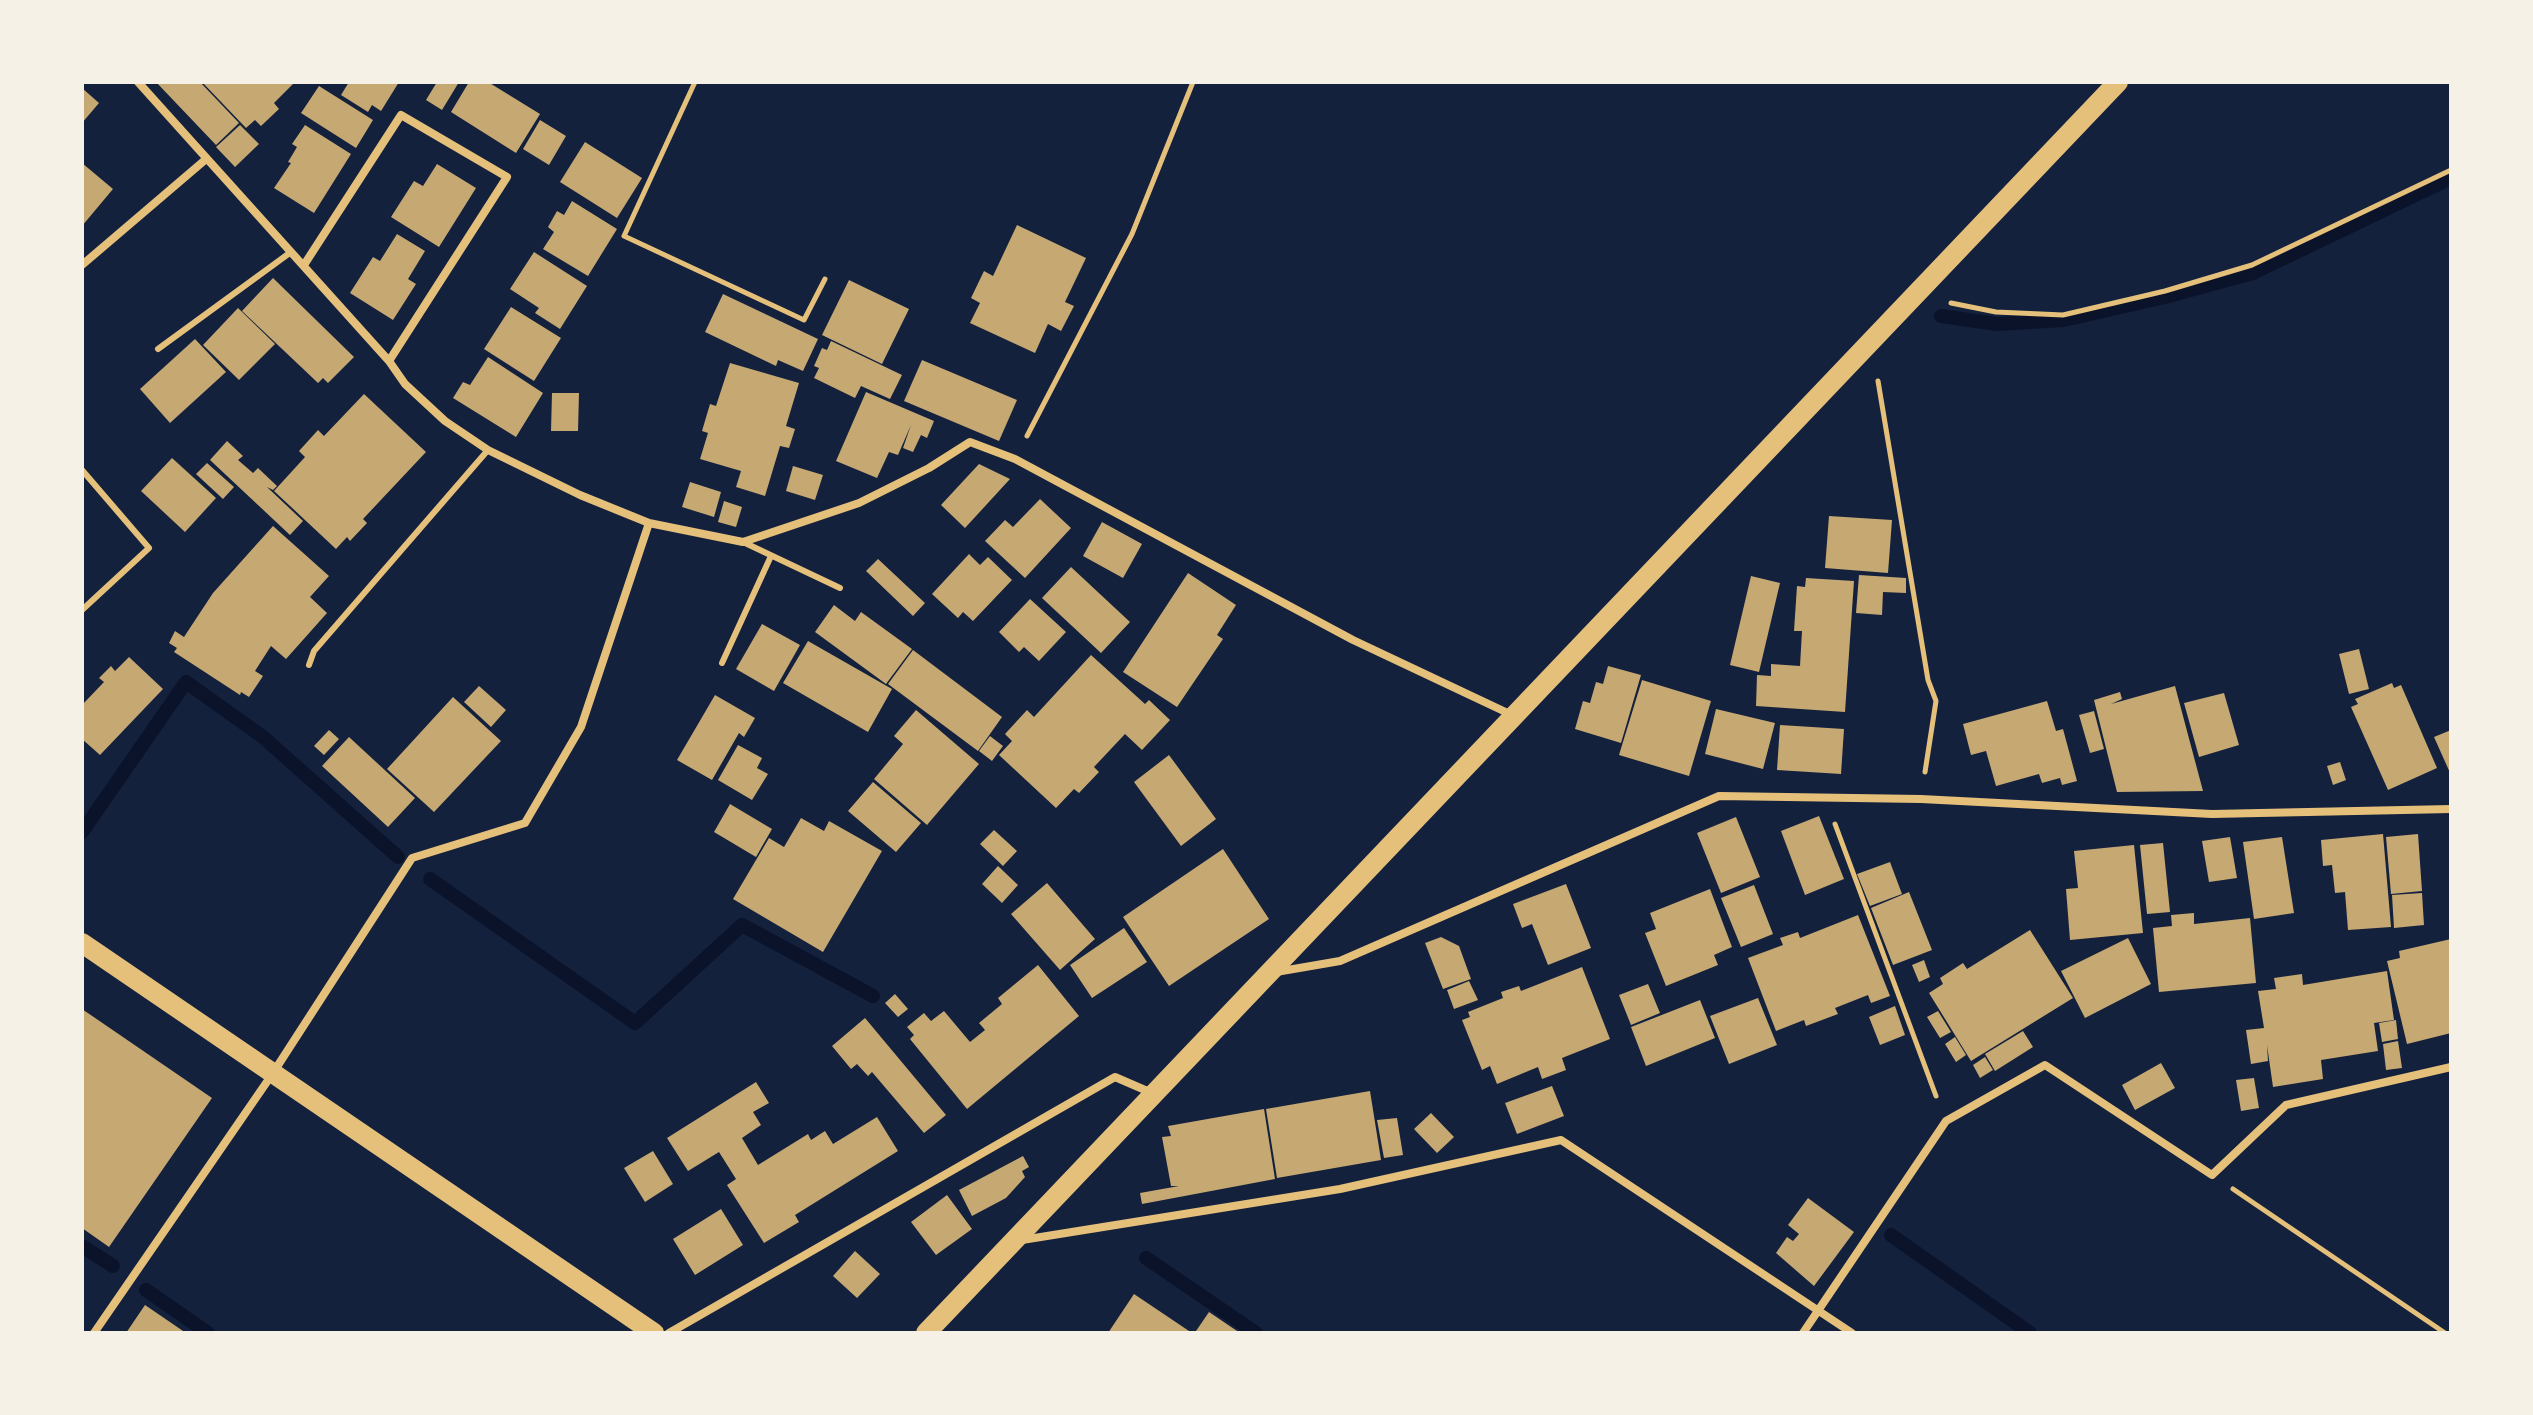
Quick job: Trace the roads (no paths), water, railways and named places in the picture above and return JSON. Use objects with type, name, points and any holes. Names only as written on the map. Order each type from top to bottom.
[{"type":"main road","points":[[926,1333],[2118,82]]},
{"type":"main road","points":[[82,943],[654,1333]]},
{"type":"street","points":[[138,82],[389,361],[405,384],[445,421],[488,450],[649,523],[743,542],[859,503],[929,468],[970,442],[1015,459],[1353,640],[1515,716]]},
{"type":"street","points":[[304,265],[401,115],[507,177],[389,361]]},
{"type":"street","points":[[82,265],[205,160]]},
{"type":"street","points":[[94,1333],[273,1073],[412,858],[525,823],[581,727],[649,523]]},
{"type":"street","points":[[1268,973],[1340,961],[1719,796],[1921,799],[2212,814],[2451,809]]},
{"type":"street","points":[[1803,1333],[1946,1121],[2045,1065],[2212,1175],[2286,1105],[2451,1067]]},
{"type":"street","points":[[669,1333],[1115,1077],[1153,1093]]},
{"type":"street","points":[[1013,1241],[1340,1189],[1561,1140],[1852,1333]]},
{"type":"lane","points":[[158,349],[291,252]]},
{"type":"lane","points":[[309,665],[314,651],[488,450]]},
{"type":"lane","points":[[82,470],[149,548],[82,610]]},
{"type":"lane","points":[[743,542],[840,588]]},
{"type":"lane","points":[[722,663],[771,556]]},
{"type":"waterway","points":[[1941,316],[1997,324],[2064,320],[2165,297],[2253,273],[2451,178]]},
{"type":"waterway","points":[[82,832],[186,682],[263,737],[398,857]]},
{"type":"waterway","points":[[430,879],[635,1023],[742,925],[873,996]]},
{"type":"waterway","points":[[1891,1235],[2030,1333]]},
{"type":"waterway","points":[[82,1246],[113,1266]]},
{"type":"waterway","points":[[1146,1258],[1256,1333]]},
{"type":"waterway","points":[[146,1290],[208,1333]]}]
